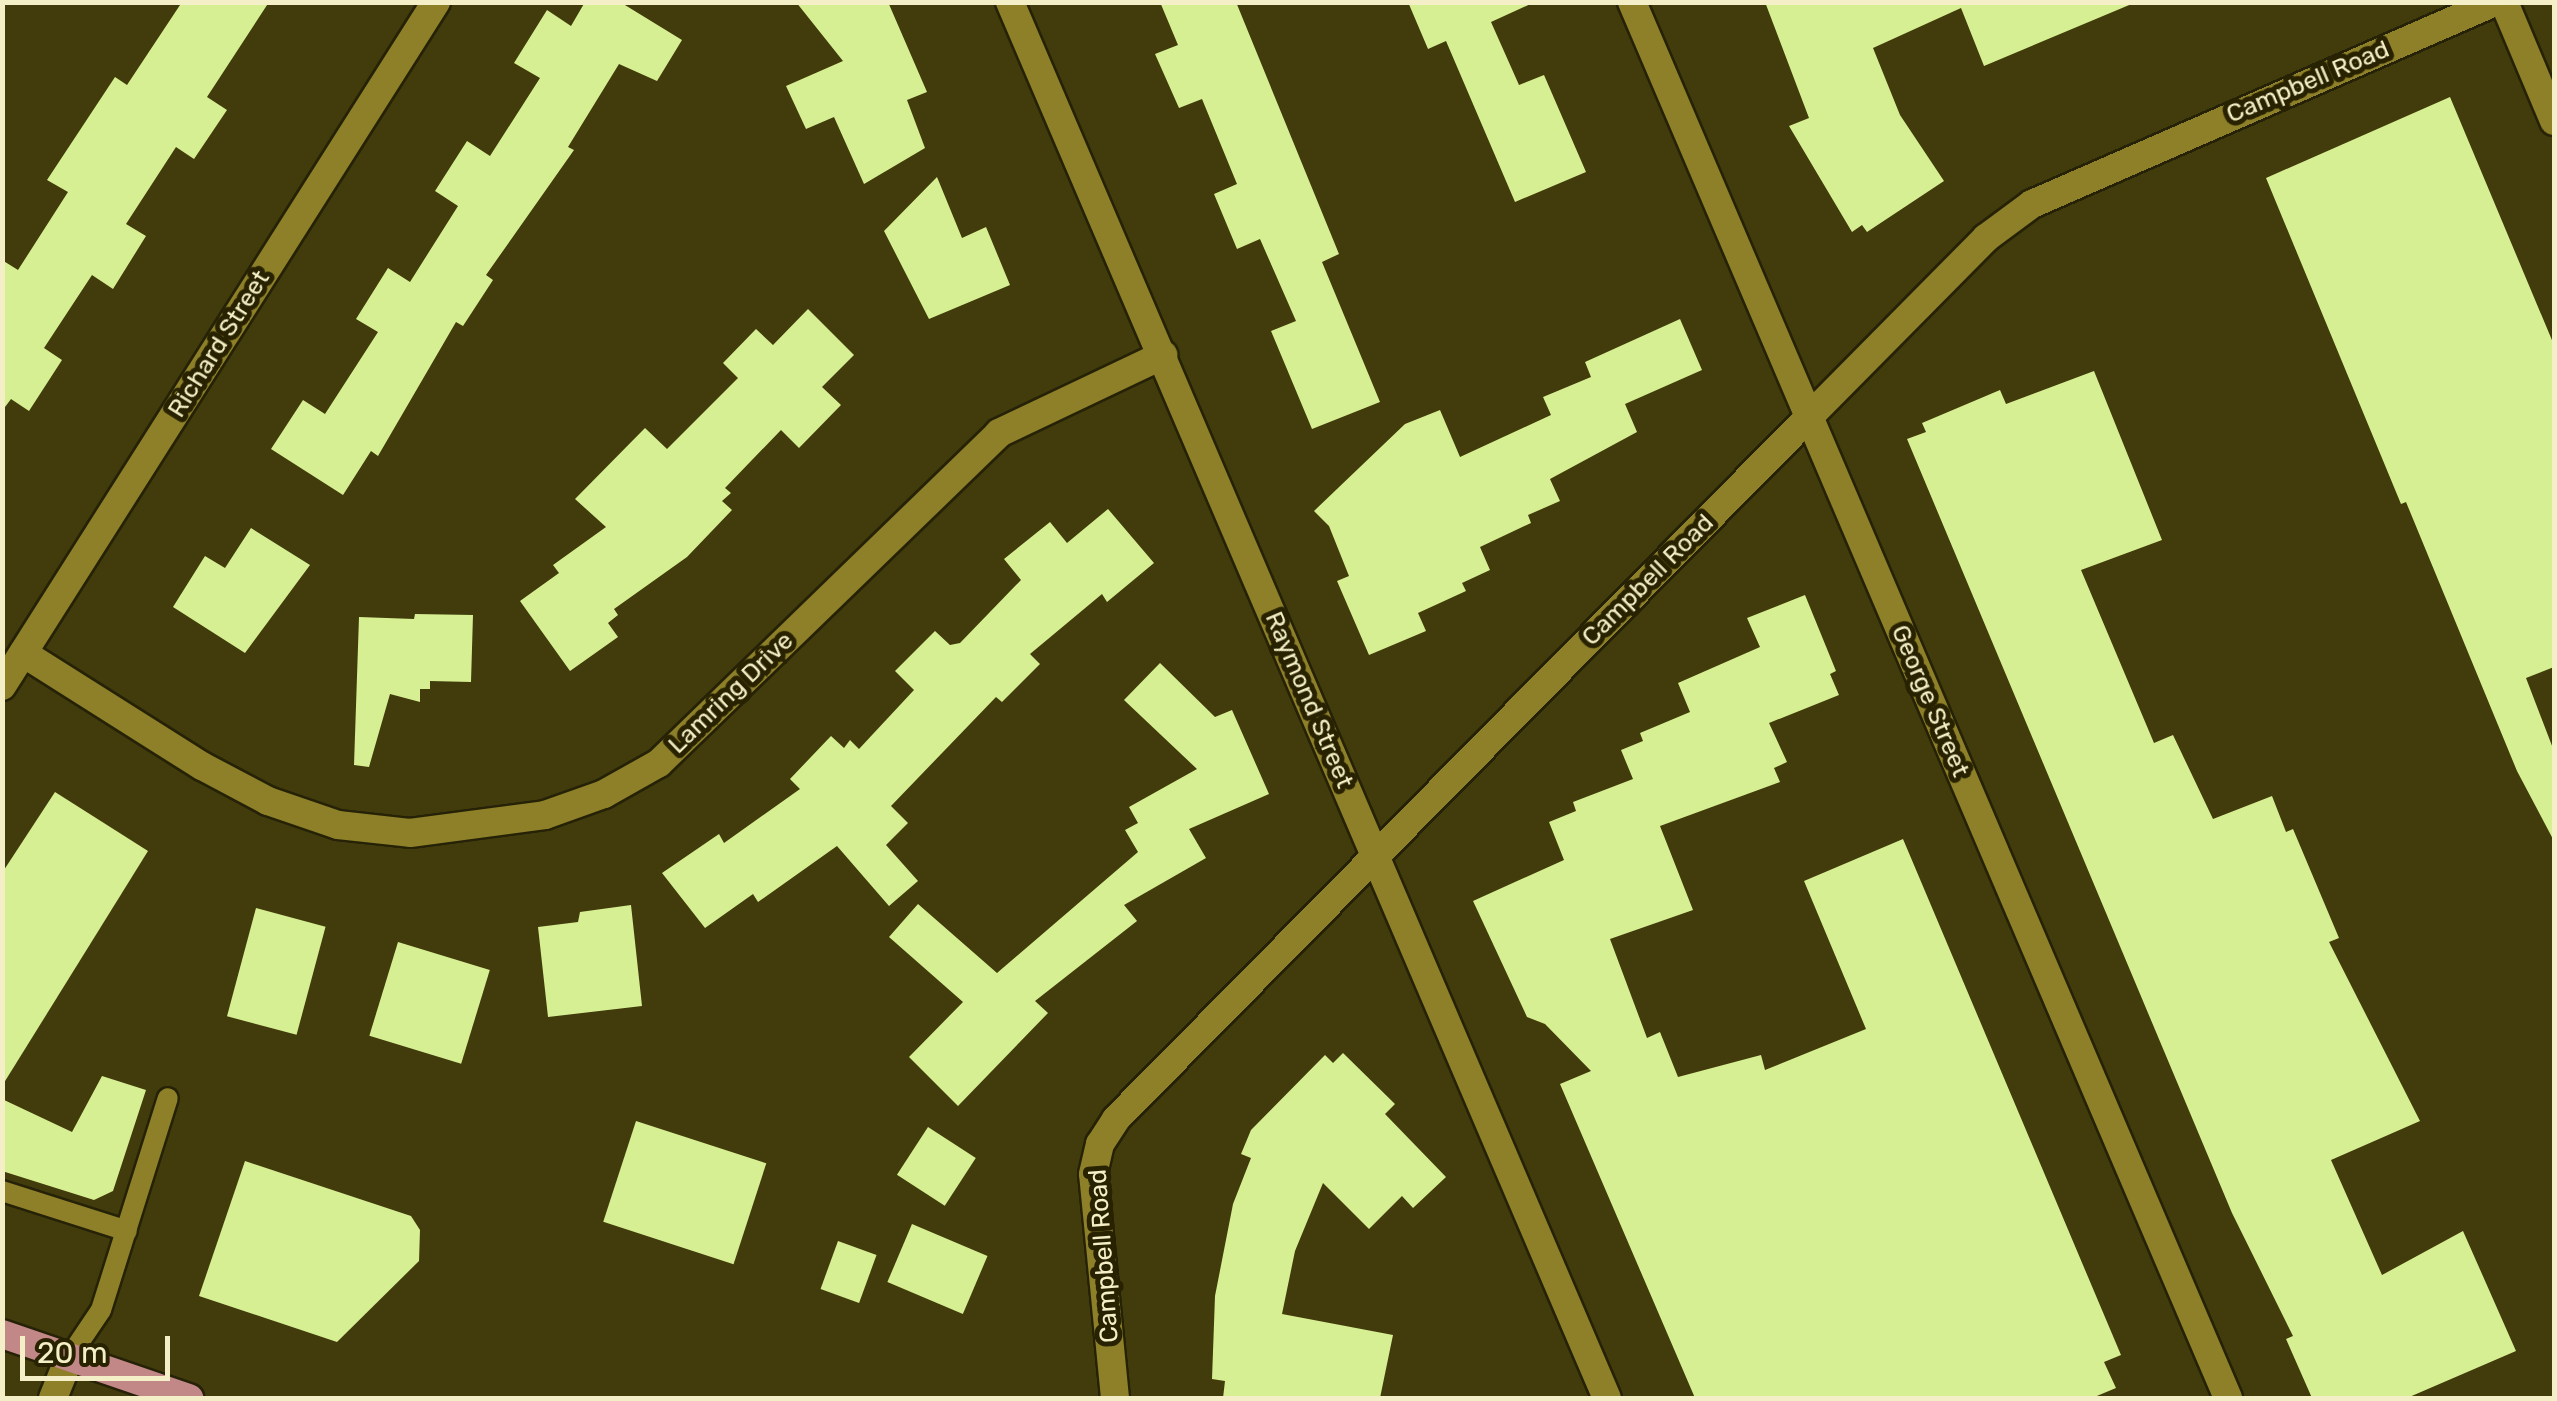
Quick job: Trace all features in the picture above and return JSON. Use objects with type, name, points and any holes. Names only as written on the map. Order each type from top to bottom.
[{"type":"main road","points":[[2,1334],[189,1398]]},
{"type":"street","name":"Richard Street","points":[[2,686],[436,2]]},
{"type":"street","name":"Raymond Street","points":[[1010,2],[1607,1398]]},
{"type":"street","name":"George Street","points":[[1632,2],[2228,1398]]},
{"type":"street","name":"Campbell Road","points":[[1115,1398],[1093,1174],[1100,1144],[1116,1118],[1986,238],[2032,204],[2496,2]]},
{"type":"street","points":[[2504,2],[2554,120]]},
{"type":"street","name":"Lamring Drive","points":[[24,653],[202,766],[268,802],[338,826],[410,834],[545,815],[604,794],[659,763],[998,432],[1163,354]]},
{"type":"street","points":[[53,1398],[70,1356]]},
{"type":"lane","points":[[70,1356],[100,1310],[168,1098]]},
{"type":"lane","points":[[2,1192],[127,1231]]},
{"type":"building","points":[[182,2],[269,2],[207,97],[227,110],[194,159],[176,147],[126,224],[146,236],[113,289],[92,275],[44,348],[62,360],[29,411],[11,399],[2,411],[2,260],[18,270],[68,192],[47,180],[115,77],[127,85]]},
{"type":"building","points":[[585,2],[620,2],[682,40],[657,81],[619,64],[568,147],[574,150],[486,275],[493,280],[463,326],[456,322],[378,456],[371,451],[343,495],[271,449],[303,400],[325,414],[378,332],[356,319],[388,268],[410,282],[458,206],[435,191],[467,141],[490,156],[540,78],[514,63],[547,10],[571,26]]},
{"type":"building","points":[[796,2],[888,2],[927,92],[907,100],[925,148],[864,184],[834,117],[806,129],[786,86],[843,61]]},
{"type":"building","points":[[1160,2],[1236,2],[1339,254],[1322,262],[1380,402],[1312,429],[1271,331],[1296,321],[1260,239],[1237,249],[1214,194],[1237,184],[1202,99],[1179,108],[1155,54],[1178,45]]},
{"type":"building","points":[[1408,2],[1535,2],[1491,22],[1519,85],[1544,75],[1586,172],[1515,202],[1446,41],[1428,49]]},
{"type":"building","points":[[1765,2],[2134,3],[1984,66],[1961,8],[1873,48],[1900,115],[1944,181],[1867,232],[1862,225],[1852,232],[1789,126],[1809,118]]},
{"type":"building","points":[[2450,97],[2554,345],[2554,667],[2526,678],[2554,751],[2554,841],[2517,771],[2406,502],[2401,504],[2266,178]]},
{"type":"building","points":[[937,177],[962,238],[986,227],[1010,285],[929,319],[884,231]]},
{"type":"building","points":[[808,309],[854,355],[822,387],[841,405],[799,448],[781,430],[725,488],[731,493],[722,501],[732,510],[687,557],[614,609],[618,615],[608,623],[618,637],[570,671],[520,601],[559,573],[553,565],[606,527],[575,499],[645,428],[667,449],[738,378],[723,363],[756,329],[773,345]]},
{"type":"building","points":[[1680,319],[1702,370],[1625,404],[1637,432],[1550,479],[1560,501],[1528,515],[1531,523],[1480,547],[1490,570],[1462,583],[1466,591],[1418,613],[1426,631],[1369,655],[1337,581],[1349,576],[1329,526],[1314,511],[1405,424],[1440,410],[1460,457],[1551,415],[1543,397],[1591,377],[1585,362]]},
{"type":"building","points":[[2094,371],[2162,540],[2081,570],[2154,743],[2173,735],[2213,819],[2272,796],[2286,832],[2293,829],[2339,938],[2329,942],[2420,1121],[2331,1160],[2382,1275],[2463,1231],[2516,1351],[2407,1398],[2312,1398],[2286,1339],[2293,1336],[2232,1213],[1907,439],[1926,432],[1922,423],[2000,390],[2006,404]]},
{"type":"building","points":[[1108,509],[1154,563],[1107,602],[1102,594],[1030,654],[1040,664],[1002,702],[996,697],[891,806],[908,823],[886,845],[918,881],[889,906],[837,846],[758,902],[753,894],[705,928],[662,873],[719,834],[724,843],[800,789],[790,779],[831,736],[844,748],[850,740],[859,749],[914,690],[895,671],[935,631],[950,645],[960,643],[1021,580],[1004,559],[1050,522],[1067,543]]},
{"type":"building","points":[[251,528],[310,565],[245,653],[173,607],[205,556],[225,568]]},
{"type":"building","points":[[1805,595],[1836,671],[1830,674],[1839,695],[1769,723],[1787,762],[1774,768],[1780,782],[1660,826],[1693,910],[1610,939],[1647,1038],[1660,1032],[1678,1077],[1761,1055],[1765,1070],[1866,1029],[1804,881],[1903,839],[2121,1355],[2104,1362],[2116,1388],[2092,1398],[1695,1398],[1560,1084],[1591,1071],[1545,1024],[1527,1017],[1473,901],[1564,860],[1549,822],[1576,811],[1573,802],[1633,779],[1621,750],[1643,741],[1640,733],[1690,712],[1678,683],[1760,647],[1747,618]]},
{"type":"building","points":[[415,614],[473,615],[471,682],[430,681],[430,689],[420,689],[420,702],[390,694],[369,767],[354,765],[359,617],[414,619]]},
{"type":"building","points":[[1160,663],[1215,717],[1232,710],[1269,794],[1189,829],[1206,858],[1124,905],[1137,921],[1035,1001],[1048,1013],[958,1106],[909,1057],[963,1002],[889,937],[918,904],[997,973],[1138,852],[1125,830],[1138,823],[1129,807],[1197,769],[1124,700]]},
{"type":"building","points":[[55,792],[148,851],[2,1086],[2,873]]},
{"type":"building","points":[[631,905],[642,1006],[548,1017],[538,927],[578,922],[580,912]]},
{"type":"building","points":[[256,908],[326,927],[297,1035],[227,1016]]},
{"type":"building","points":[[398,942],[490,970],[461,1064],[369,1036]]},
{"type":"building","points":[[1343,1053],[1395,1104],[1385,1114],[1446,1177],[1413,1208],[1402,1196],[1369,1229],[1323,1183],[1295,1251],[1282,1314],[1393,1335],[1380,1398],[1223,1398],[1225,1381],[1212,1379],[1215,1296],[1233,1204],[1251,1158],[1241,1154],[1251,1130],[1325,1055],[1333,1063]]},
{"type":"building","points":[[102,1076],[146,1090],[113,1191],[94,1200],[2,1171],[2,1099],[72,1132]]},
{"type":"building","points":[[636,1121],[766,1163],[734,1264],[603,1222]]},
{"type":"building","points":[[928,1127],[976,1158],[945,1206],[897,1175]]},
{"type":"building","points":[[245,1161],[411,1216],[420,1230],[419,1261],[337,1342],[199,1296]]},
{"type":"building","points":[[912,1224],[987,1256],[963,1314],[887,1282]]},
{"type":"building","points":[[838,1241],[877,1255],[859,1303],[821,1289]]}]
